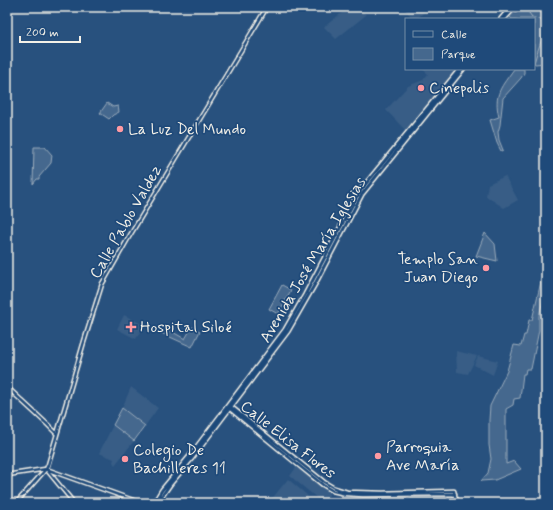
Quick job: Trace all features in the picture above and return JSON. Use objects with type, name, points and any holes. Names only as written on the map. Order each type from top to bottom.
[{"type":"main road","points":[[502,18],[510,8],[515,7]]},
{"type":"main road","points":[[510,8],[520,7]]},
{"type":"main road","points":[[542,7],[546,8]]},
{"type":"main road","points":[[505,18],[510,8]]},
{"type":"main road","name":"Avenida José María Iglesias","points":[[432,105],[459,70]]},
{"type":"main road","name":"Avenida José María Iglesias","points":[[155,503],[166,485],[229,406],[287,326],[359,192],[462,70]]},
{"type":"street","points":[[7,31],[8,7]]},
{"type":"street","name":"Calle Pablo Valdez","points":[[16,503],[46,469],[50,459],[102,284],[267,7]]},
{"type":"street","points":[[7,387],[57,434]]},
{"type":"street","name":"Calle Elisa Flores","points":[[229,406],[297,464],[323,485],[333,491],[346,494],[363,495],[454,492],[458,503]]},
{"type":"street","points":[[7,475],[46,469],[141,503]]},
{"type":"street","points":[[46,469],[74,503]]},
{"type":"shaded area","points":[[349,7],[360,7],[366,15],[336,39],[324,27]]},
{"type":"shaded area","points":[[403,7],[425,7],[427,9],[418,18],[412,18]]},
{"type":"shaded area","points":[[423,70],[456,70],[406,131],[386,110],[408,86],[423,80],[428,74]]},
{"type":"shaded area","points":[[505,176],[518,200],[504,208],[486,196],[488,184]]},
{"type":"shaded area","name":"Hospital Siloé","points":[[124,315],[144,325],[136,339],[117,329]]},
{"type":"shaded area","points":[[456,351],[477,356],[468,374],[457,372]]},
{"type":"shaded area","points":[[478,356],[498,361],[493,375],[474,365]]},
{"type":"shaded area","points":[[131,387],[158,408],[145,426],[122,408]]},
{"type":"shaded area","points":[[113,425],[134,441],[115,465],[113,462],[114,459],[99,453]]},
{"type":"shaded area","points":[[297,466],[329,491],[329,496],[323,503],[290,476]]},
{"type":"shaded area","points":[[288,479],[308,496],[303,503],[273,503],[270,501]]},
{"type":"green space","points":[[524,7],[535,7],[546,11],[546,63],[535,64],[535,18],[511,18],[509,16],[513,12]]},
{"type":"green space","points":[[513,70],[524,70],[521,78],[503,98],[498,132],[503,150],[501,151],[490,120],[499,117],[497,102],[502,86]]},
{"type":"green space","points":[[107,103],[113,107],[118,106],[119,112],[109,119],[100,113]]},
{"type":"green space","points":[[34,147],[45,147],[52,155],[51,163],[39,179],[37,179],[33,184]]},
{"type":"green space","points":[[485,233],[495,244],[497,261],[476,256]]},
{"type":"green space","points":[[543,273],[546,275],[546,288],[539,316],[539,330],[531,369],[526,369],[525,374],[523,374],[520,398],[514,399],[513,405],[506,409],[506,464],[514,461],[521,469],[495,480],[481,481],[488,473],[491,459],[489,445],[490,406],[507,371],[514,345],[521,346],[524,335],[526,335],[529,320],[532,320]]},
{"type":"green space","points":[[282,285],[291,290],[278,314],[269,309]]},
{"type":"green space","points":[[162,326],[185,339],[192,327],[200,331],[192,347],[159,332]]},
{"type":"green space","points":[[122,408],[145,426],[134,441],[113,425]]},
{"type":"waterway","points":[[529,7],[529,13],[535,18]]},
{"type":"waterway","points":[[535,18],[541,20],[545,30],[535,60]]},
{"type":"place","name":"Cinepolis","points":[[421,88]]},
{"type":"place","name":"La Luz Del Mundo","points":[[120,129]]},
{"type":"place","name":"Templo San Juan Diego","points":[[486,268]]},
{"type":"place","name":"Hospital Siloé","points":[[131,327]]},
{"type":"place","name":"Parroquia Ave María","points":[[378,456]]},
{"type":"place","name":"Colegio De Bachilleres 11","points":[[125,459]]}]
